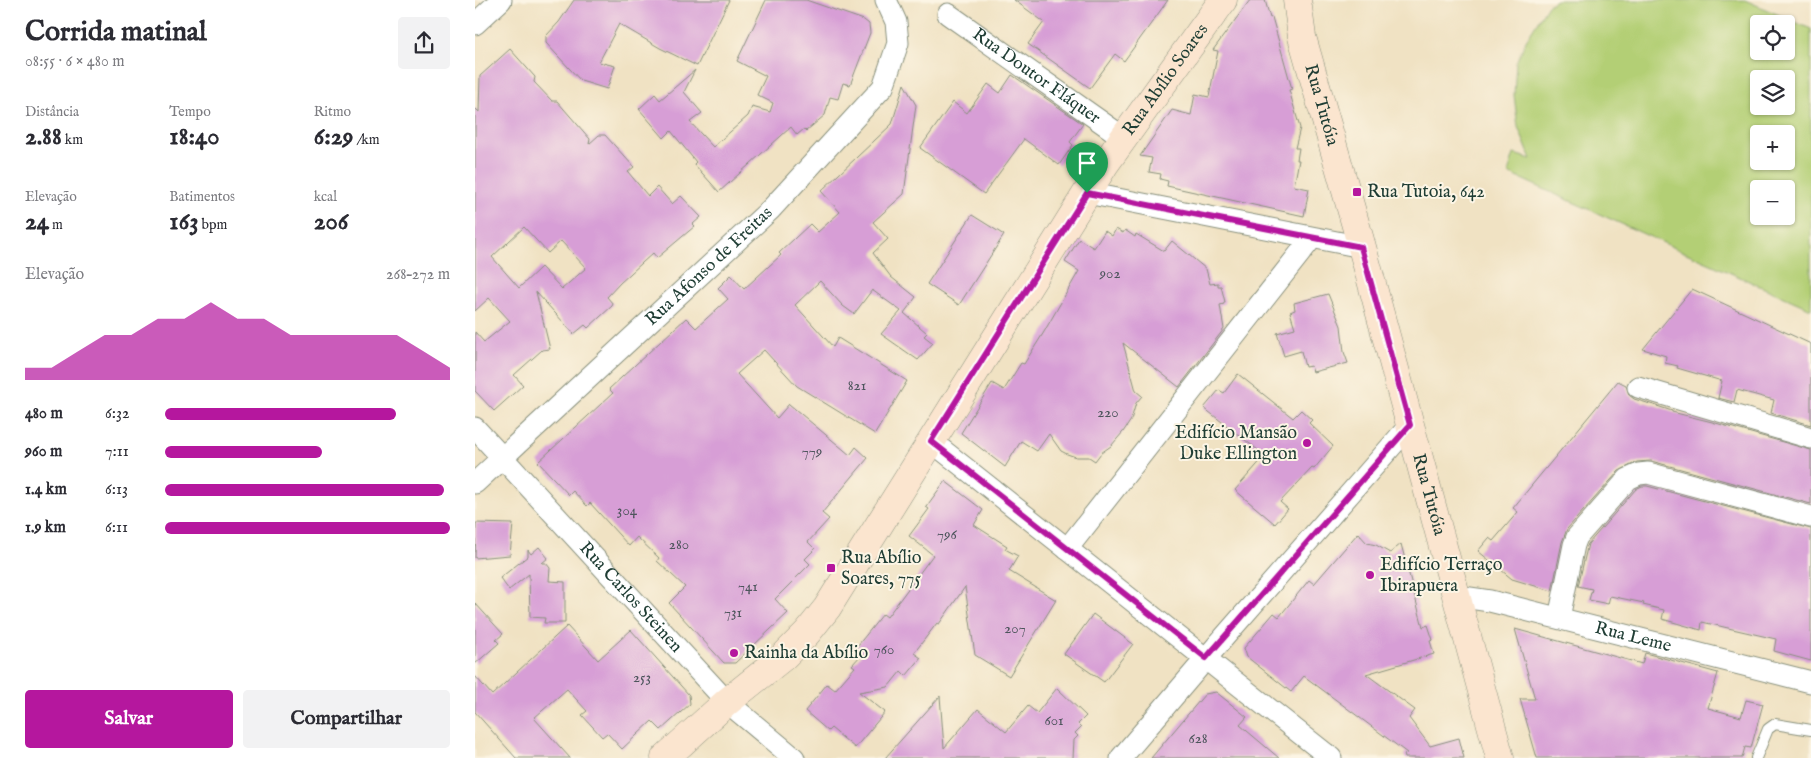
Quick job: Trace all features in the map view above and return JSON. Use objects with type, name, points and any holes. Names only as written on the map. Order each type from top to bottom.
[{"type":"street","points":[[475,24],[501,0]]},
{"type":"street","name":"Rua Afonso de Freitas","points":[[475,483],[771,209],[883,88],[898,43],[896,22],[886,0]]},
{"type":"street","name":"Rua Abílio Soares","points":[[665,758],[727,702],[783,657],[807,633],[827,608],[1087,193],[1223,0]]},
{"type":"street","name":"Rua Tutóia","points":[[1297,0],[1302,37],[1500,758]]},
{"type":"street","name":"Rua Doutor Fláquer","points":[[948,14],[1124,138]]},
{"type":"street","points":[[1087,193],[1361,247]]},
{"type":"street","points":[[1067,549],[1312,238]]},
{"type":"street","points":[[1638,387],[1811,438]]},
{"type":"street","points":[[1121,758],[1410,425]]},
{"type":"street","name":"Rua Carlos Steinen","points":[[475,428],[727,702],[794,758]]},
{"type":"street","points":[[931,441],[1331,758]]},
{"type":"street","points":[[1559,618],[1577,537],[1627,480],[1639,474],[1648,473],[1811,517]]},
{"type":"street","name":"Rua Leme","points":[[1456,596],[1489,600],[1811,682]]},
{"type":"lane","points":[[1756,758],[1768,729],[1775,724],[1811,730]]},
{"type":"green space","points":[[1556,0],[1745,0],[1779,15],[1750,15],[1750,60],[1795,60],[1795,22],[1811,29],[1811,309],[1508,173],[1514,154],[1531,159],[1518,127],[1514,95],[1516,62],[1529,35],[1548,5]]},
{"type":"building","points":[[574,0],[729,0],[697,66],[660,48],[619,24],[599,62],[615,66],[607,89],[581,81],[546,43],[546,36],[559,22]]},
{"type":"building","points":[[766,0],[806,0],[864,20],[869,24],[870,33],[850,85],[843,83],[838,99],[830,97],[825,115],[806,131],[804,129],[797,135],[791,127],[719,192],[694,164],[696,162],[671,131],[664,138],[639,109],[655,94],[660,100],[695,70],[684,92],[702,113],[690,122],[713,147],[748,116],[752,107],[770,112],[773,103],[757,95],[766,76],[737,61]]},
{"type":"building","points":[[1014,0],[1168,0],[1124,61],[1115,54],[1090,88],[1028,44],[1044,22]]},
{"type":"building","points":[[1250,0],[1265,0],[1270,18],[1272,17],[1292,89],[1289,90],[1300,128],[1295,148],[1299,148],[1297,160],[1299,160],[1294,186],[1309,189],[1304,216],[1167,186],[1168,181],[1160,179],[1161,174],[1149,172],[1152,158],[1140,156],[1172,110],[1191,115],[1195,94],[1209,97],[1218,51],[1213,50]]},
{"type":"building","points":[[510,49],[535,77],[534,82],[552,101],[557,101],[590,139],[589,144],[599,135],[605,135],[634,167],[628,172],[648,196],[657,187],[672,204],[681,196],[701,217],[693,224],[695,226],[657,258],[653,253],[620,283],[607,297],[613,304],[612,306],[588,328],[585,325],[574,334],[536,292],[550,349],[542,350],[514,375],[523,385],[494,411],[475,391],[475,332],[484,342],[510,321],[489,298],[475,311],[475,108],[479,112],[480,76]],"holes":[[[524,227],[548,253],[561,241],[586,268],[562,289],[541,267],[519,288],[492,257]]]},
{"type":"building","points":[[1012,75],[1083,124],[1070,142],[1073,145],[1059,165],[1024,139],[984,194],[920,148],[953,102],[967,113],[988,84],[1000,93]]},
{"type":"building","points":[[904,84],[916,105],[904,194],[873,222],[888,239],[873,253],[891,277],[916,297],[904,313],[927,333],[924,336],[933,343],[918,360],[881,334],[901,311],[872,290],[854,314],[843,306],[820,281],[795,305],[833,347],[838,338],[907,381],[875,434],[797,386],[764,350],[737,374],[777,418],[789,404],[850,455],[856,447],[868,458],[822,513],[829,519],[808,542],[815,549],[805,559],[810,564],[775,599],[788,613],[735,663],[724,663],[669,603],[685,587],[657,561],[659,558],[637,537],[629,546],[590,503],[587,506],[573,491],[569,495],[538,462],[613,393],[609,389],[686,318],[696,328],[728,299],[718,288],[731,275],[744,289],[781,255],[779,253],[810,224],[818,232],[840,212],[821,191],[892,124]]},
{"type":"building","points":[[972,215],[1004,235],[959,305],[927,284]]},
{"type":"building","points":[[1116,229],[1123,233],[1125,230],[1135,237],[1136,234],[1164,251],[1172,241],[1206,269],[1210,284],[1218,283],[1218,286],[1221,286],[1225,302],[1220,305],[1224,329],[1179,387],[1123,343],[1136,391],[1142,396],[1136,403],[1131,420],[1123,432],[1095,461],[1089,457],[1076,457],[1061,451],[1049,434],[1037,451],[1021,441],[1005,467],[961,433],[992,383],[1004,390],[1021,363],[1024,364],[1044,332],[1079,271],[1065,262],[1079,239],[1094,248],[1105,231],[1112,236]]},
{"type":"building","points":[[1692,289],[1811,344],[1811,425],[1771,413],[1774,400],[1737,390],[1734,402],[1718,398],[1722,381],[1677,368],[1678,366],[1665,363],[1666,356],[1643,349]]},
{"type":"building","points":[[1328,294],[1341,326],[1344,352],[1348,363],[1313,372],[1311,366],[1305,367],[1301,351],[1284,356],[1277,333],[1295,328],[1290,312],[1295,310],[1294,303]]},
{"type":"building","points":[[1238,374],[1293,418],[1301,410],[1312,420],[1309,423],[1333,446],[1314,469],[1312,468],[1280,502],[1288,509],[1275,524],[1235,490],[1264,457],[1263,454],[1204,408],[1219,390],[1224,393]]},
{"type":"building","points":[[1618,381],[1626,385],[1629,395],[1634,399],[1672,412],[1811,450],[1811,504],[1651,461],[1637,462],[1619,471],[1567,529],[1562,542],[1552,591],[1512,579],[1478,551],[1489,538],[1493,541],[1518,512],[1513,508]]},
{"type":"building","points":[[945,481],[983,510],[974,525],[1007,546],[1005,549],[1018,556],[1009,571],[1056,600],[1009,676],[975,655],[965,587],[939,624],[937,623],[914,653],[921,658],[906,676],[901,671],[888,687],[859,692],[885,712],[855,748],[831,728],[828,731],[805,711],[827,684],[835,690],[855,667],[852,665],[861,655],[854,650],[883,614],[887,617],[933,555],[909,536],[929,509],[926,507]]},
{"type":"building","points":[[1642,486],[1811,529],[1811,661],[1774,651],[1776,639],[1702,622],[1701,630],[1662,619],[1664,610],[1643,605],[1644,603],[1610,596],[1608,604],[1589,600],[1592,589],[1578,586],[1588,544],[1636,489]]},
{"type":"building","points":[[476,523],[513,524],[510,555],[475,558]]},
{"type":"building","points":[[1358,533],[1367,543],[1376,545],[1390,553],[1401,544],[1423,627],[1428,625],[1433,640],[1430,641],[1434,654],[1366,674],[1415,710],[1409,718],[1430,746],[1459,738],[1464,758],[1405,758],[1404,754],[1407,753],[1304,676],[1291,692],[1247,657],[1244,648],[1274,613],[1279,617],[1309,580],[1314,584]]},
{"type":"building","points":[[539,547],[548,558],[542,563],[546,563],[550,568],[549,581],[565,582],[565,623],[544,623],[545,618],[530,617],[529,574],[509,590],[500,578],[528,556],[528,550],[531,554]]},
{"type":"building","points":[[475,603],[503,634],[496,640],[499,643],[475,664]]},
{"type":"building","points":[[1093,614],[1133,644],[1104,682],[1064,654]]},
{"type":"building","points":[[567,626],[598,660],[631,630],[689,695],[690,704],[661,730],[652,721],[622,749],[607,733],[602,737],[582,715],[587,711],[567,689],[534,718],[570,758],[516,758],[475,712],[475,676],[492,695]]},
{"type":"building","points":[[1515,629],[1642,664],[1645,653],[1718,673],[1708,708],[1741,717],[1746,700],[1763,704],[1751,748],[1745,747],[1742,758],[1537,758],[1520,699],[1535,699]]},
{"type":"building","points":[[1057,688],[1086,716],[1078,724],[1081,727],[1075,733],[1078,736],[1074,740],[1073,758],[885,758],[940,696],[944,748],[978,709],[1006,732],[1028,706],[1037,713]]},
{"type":"building","points":[[1216,692],[1247,717],[1240,725],[1279,758],[1151,758],[1205,694]]},
{"type":"place","name":"Rua Tutoia, 642","points":[[1357,192]]},
{"type":"place","name":"Edifício Mansão Duke Ellington","points":[[1307,443]]},
{"type":"place","name":"Rua Abílio Soares, 775","points":[[831,568]]},
{"type":"place","name":"Edifício Terraço Ibirapuera","points":[[1370,575]]},
{"type":"place","name":"Rainha da Abílio","points":[[734,653]]},
{"type":"route","points":[[1087,193],[1361,247],[1410,425],[1206,658],[931,441],[1087,193]]}]
